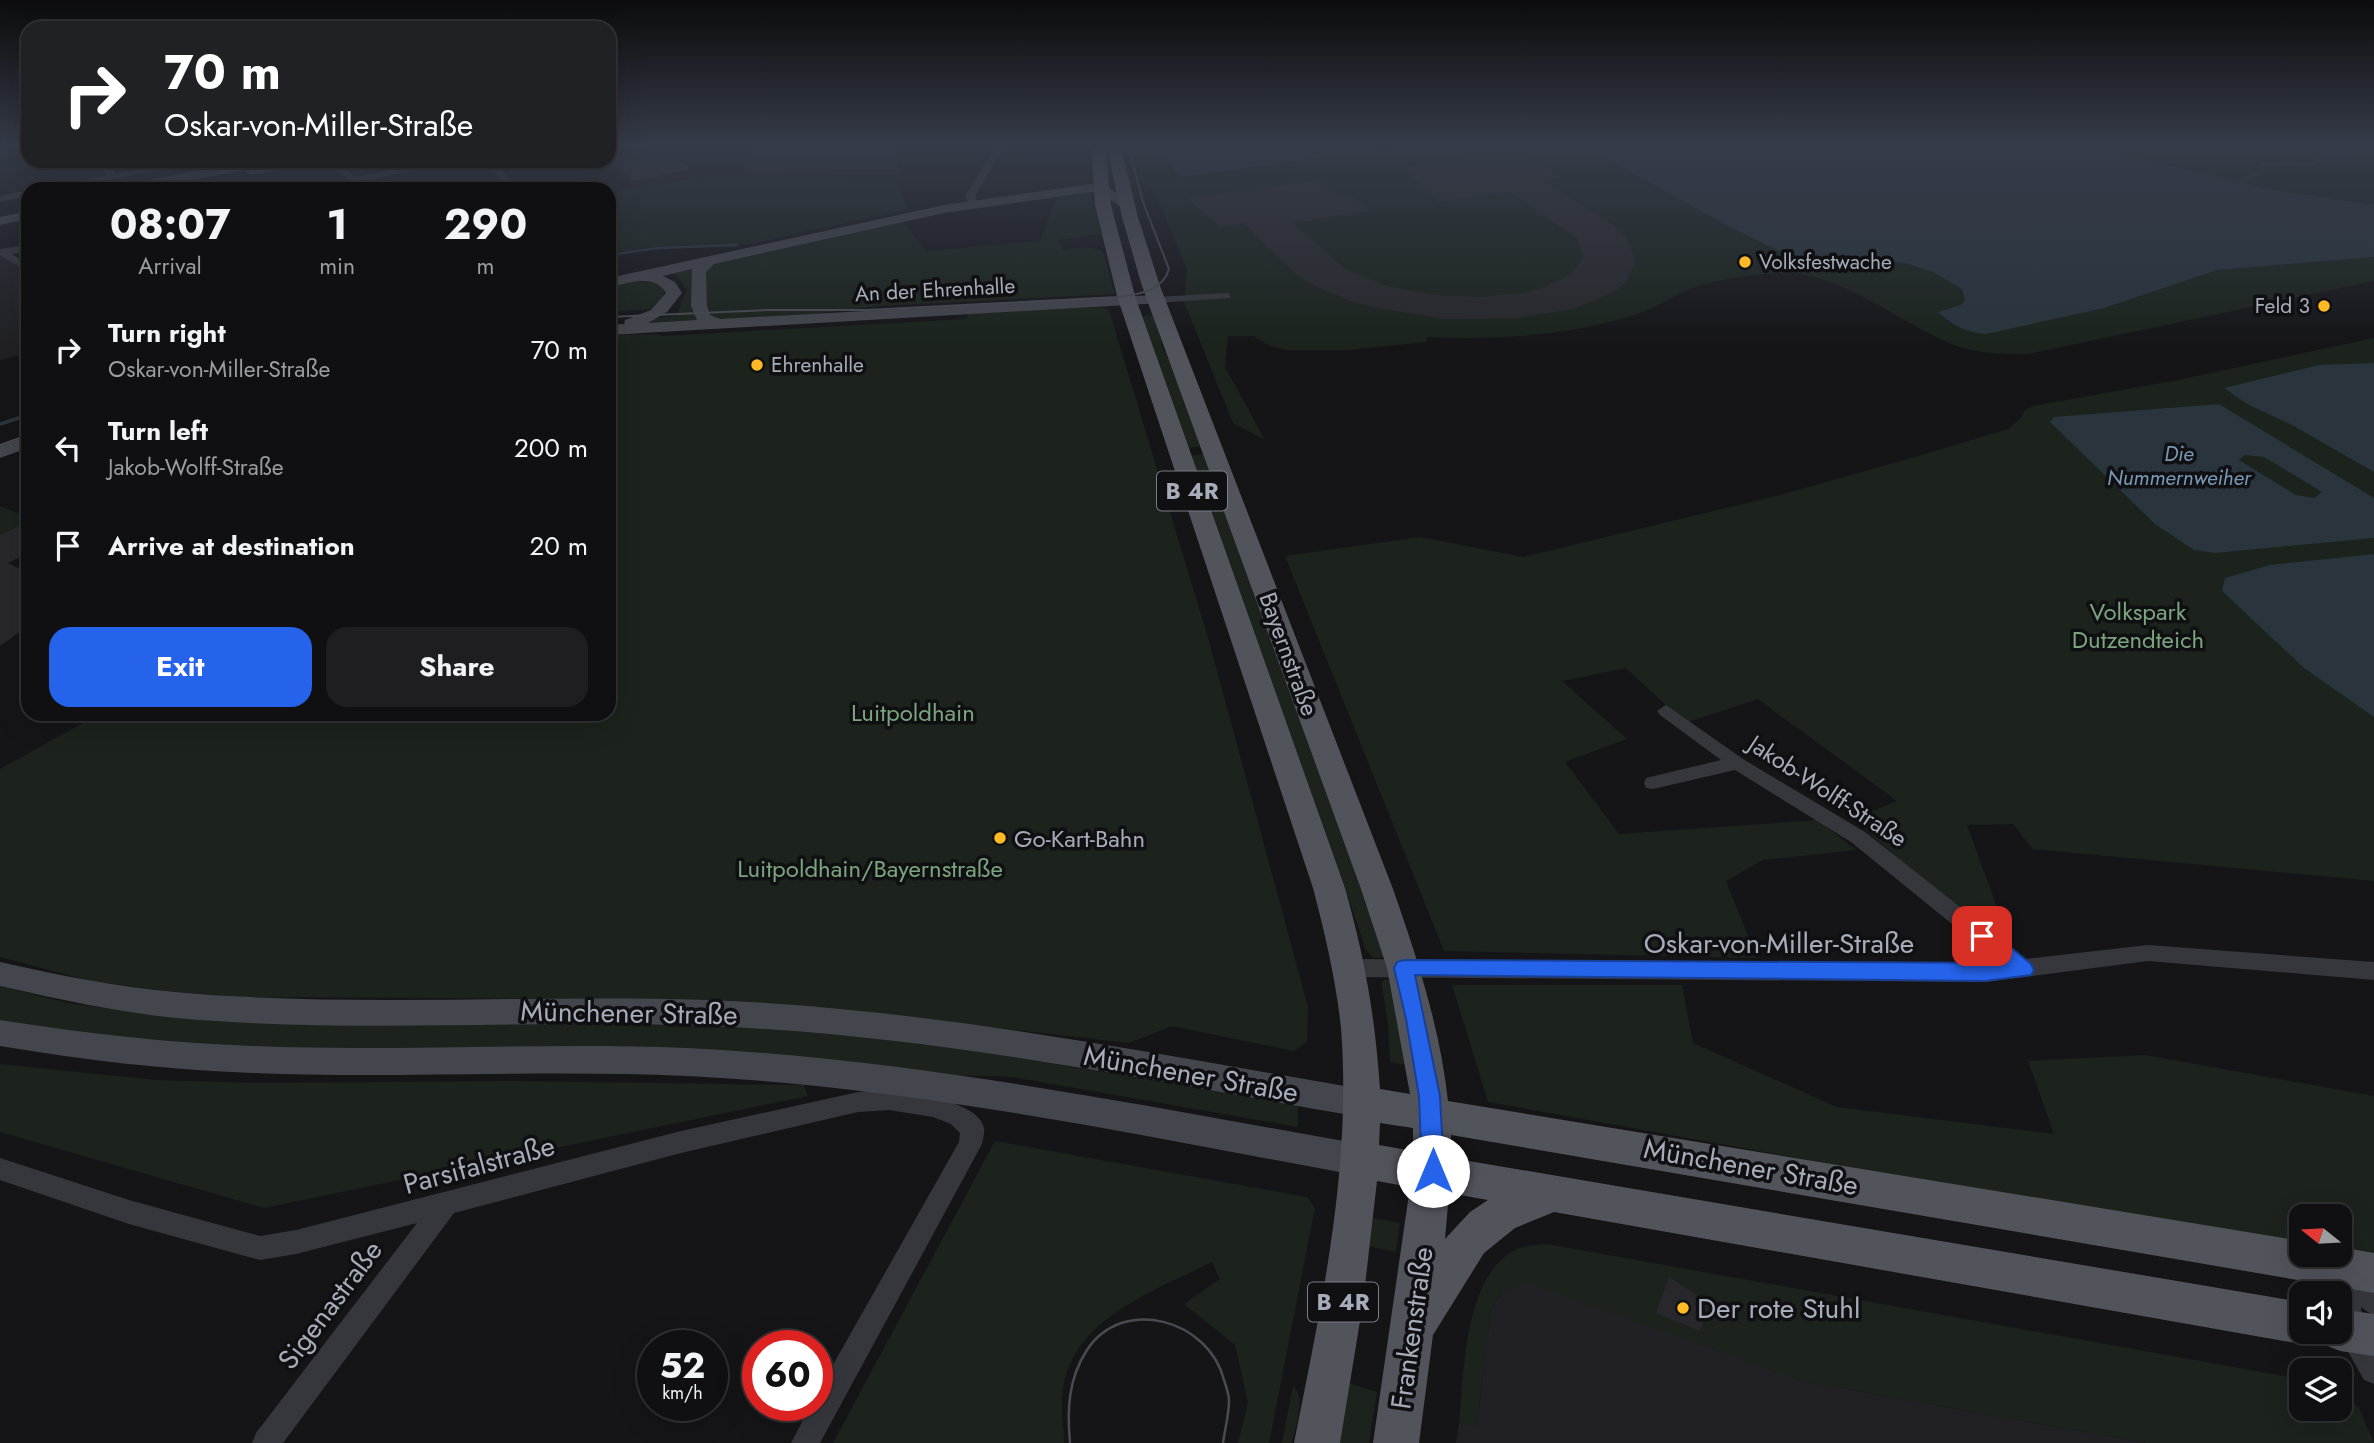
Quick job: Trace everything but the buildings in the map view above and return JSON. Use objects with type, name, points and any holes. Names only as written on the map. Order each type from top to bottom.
[{"type":"main road","points":[[616,281],[939,211]]},
{"type":"main road","name":"Bayernstraße","points":[[1105,211],[1128,301],[1329,888],[1350,968],[1359,1030],[1361,1160]]},
{"type":"main road","name":"Bayernstraße","points":[[1129,211],[1156,300],[1377,889],[1404,968],[1416,1019],[1431,1114],[1433,1171]]},
{"type":"main road","points":[[0,221],[21,216]]},
{"type":"main road","points":[[709,261],[698,271],[699,306],[704,318],[716,323]]},
{"type":"main road","name":"B 4R","points":[[1119,271],[1132,277],[1135,285],[1156,300]]},
{"type":"main road","points":[[616,325],[647,318],[663,308],[672,298],[674,290],[666,282],[639,276]]},
{"type":"main road","name":"An der Ehrenhalle","points":[[616,327],[1156,300]]},
{"type":"main road","points":[[1144,347],[1156,344],[1173,346]]},
{"type":"main road","points":[[0,435],[21,428]]},
{"type":"main road","points":[[0,452],[21,444]]},
{"type":"main road","name":"Münchener Straße","points":[[0,974],[78,993],[227,1009],[352,1012],[640,1011],[821,1020],[976,1038],[2358,1270]]},
{"type":"main road","name":"Münchener Straße","points":[[0,1033],[112,1051],[210,1059],[604,1060],[786,1069],[944,1088],[2289,1321]]},
{"type":"main road","name":"B 4R","points":[[1317,1443],[1353,1240],[1361,1160]]},
{"type":"main road","name":"Frankenstraße","points":[[1396,1443],[1433,1171]]},
{"type":"main road","points":[[1412,1333],[1457,1254],[1471,1236],[1483,1225],[1514,1207],[1555,1193]]},
{"type":"street","points":[[1,253],[21,249]]},
{"type":"street","points":[[1,253],[21,264]]},
{"type":"street","points":[[1156,300],[1226,296]]},
{"type":"street","name":"Jakob-Wolff-Straße","points":[[1666,710],[1737,763],[1858,837],[2024,970]]},
{"type":"street","points":[[1653,783],[1737,763]]},
{"type":"street","name":"Oskar-von-Miller-Straße","points":[[1350,968],[1972,973],[2024,970],[2148,953],[2374,971]]},
{"type":"street","name":"Parsifalstraße","points":[[0,1169],[129,1212],[260,1248],[296,1242],[445,1205],[681,1142],[858,1102],[889,1100],[934,1107],[959,1117],[973,1129],[970,1144],[805,1443]]},
{"type":"street","name":"Sigenastraße","points":[[266,1443],[445,1205]]},
{"type":"street","points":[[2358,1270],[2359,1325],[2374,1370]]},
{"type":"street","points":[[2358,1270],[2359,1325]]},
{"type":"shaded area","points":[[0,256],[21,266],[21,355],[0,360]]},
{"type":"shaded area","points":[[1529,1283],[1803,1381],[2145,1443],[1456,1443],[1459,1423],[1477,1426],[1491,1308],[1503,1291]]},
{"type":"green space","points":[[616,211],[897,211],[750,244],[661,246],[616,252]]},
{"type":"green space","points":[[1051,211],[1095,211],[1101,234],[1058,240],[1063,250],[1087,247],[1103,251],[1115,294],[879,306],[789,317],[635,326],[655,318],[676,316],[687,290],[674,273],[903,222],[926,251],[1040,241]]},
{"type":"green space","points":[[1163,211],[2374,211],[2374,281],[2029,354],[1986,352],[1955,345],[1848,289],[1828,281],[1785,273],[1753,275],[1704,284],[1638,314],[1586,327],[1533,335],[1427,337],[1426,342],[1349,350],[1287,350],[1270,346],[1253,336],[1228,336],[1225,367],[1265,440],[1233,423],[1184,302],[1187,269]]},
{"type":"green space","points":[[631,281],[653,283],[664,289],[664,300],[653,309],[616,312],[616,284]]},
{"type":"green space","name":"Luitpoldhain","points":[[1101,307],[1109,310],[1209,641],[1308,1007],[1307,1042],[1294,1051],[1172,1026],[1129,1043],[980,1026],[579,999],[243,997],[91,981],[0,957],[0,769],[86,721],[616,721],[616,335],[663,336],[967,319],[968,312]]},
{"type":"green space","points":[[1156,315],[1162,347],[1183,389],[1203,446],[1185,448],[1139,316]]},
{"type":"green space","name":"Volkspark Dutzendteich","points":[[2374,338],[2374,881],[2032,849],[2013,824],[1967,825],[2006,932],[1979,929],[1853,819],[1897,801],[1758,699],[1685,723],[1626,668],[1562,681],[1627,739],[1565,762],[1619,834],[1818,820],[1856,850],[1763,860],[1726,881],[1757,958],[1444,951],[1285,556],[1420,537],[1523,557],[1784,494],[1918,456],[2008,429],[2021,418],[2025,410],[2033,406],[2178,380]]},
{"type":"green space","points":[[1206,454],[1388,949],[1384,957],[1373,958],[1366,950],[1343,882],[1319,827],[1187,456]]},
{"type":"green space","points":[[0,506],[21,514],[21,525],[0,535]]},
{"type":"green space","points":[[1387,979],[1392,982],[1405,1065],[1390,1062],[1382,986],[1382,981]]},
{"type":"green space","points":[[1452,985],[1682,985],[1693,1043],[1837,1107],[2054,1134],[2028,1061],[2145,1055],[2374,1096],[2374,1262],[2352,1258],[2352,1204],[2289,1204],[2289,1247],[1488,1102]]},
{"type":"green space","points":[[0,986],[68,1003],[148,1014],[752,1027],[863,1037],[971,1050],[1298,1105],[1298,1127],[1012,1077],[211,1050],[0,1022]]},
{"type":"green space","points":[[0,1064],[156,1080],[257,1083],[512,1081],[804,1085],[808,1096],[264,1208],[0,1132]]},
{"type":"green space","points":[[995,1141],[1307,1197],[1315,1208],[1269,1443],[1238,1443],[1248,1402],[1235,1345],[1184,1304],[1220,1279],[1212,1262],[1120,1309],[1083,1343],[1070,1364],[1063,1389],[1064,1443],[833,1443]]},
{"type":"green space","points":[[1373,1218],[1400,1223],[1396,1252],[1368,1246]]},
{"type":"green space","points":[[1547,1244],[2289,1377],[2289,1421],[2352,1421],[2352,1402],[2359,1408],[2374,1443],[2145,1443],[1803,1381],[1529,1284],[1503,1291],[1491,1308],[1477,1427],[1459,1423],[1466,1351],[1477,1299],[1488,1277],[1502,1259],[1520,1248]]},
{"type":"green space","points":[[1345,1382],[1377,1392],[1369,1443],[1334,1443]]},
{"type":"green space","points":[[1293,1386],[1300,1405],[1297,1421],[1292,1443],[1282,1443]]},
{"type":"water","points":[[1702,211],[2374,211],[2374,257],[2217,270],[2104,308],[1986,334],[1960,328],[1938,312],[1961,305],[1965,300],[1962,289],[1933,272],[1890,261],[1833,268],[1802,262]]},
{"type":"water","points":[[2374,363],[2374,472],[2292,425],[2247,404],[2224,388],[2319,365]]},
{"type":"water","name":"Die Nummernweiher","points":[[2219,404],[2374,498],[2374,538],[2215,553],[2194,550],[2155,524],[2050,422],[2054,417]],"holes":[[[2245,455],[2264,457],[2322,492],[2314,498],[2296,495],[2239,460]]]},
{"type":"water","points":[[2374,554],[2374,717],[2304,668],[2222,591],[2225,578],[2270,565]]},
{"type":"waterway","points":[[616,254],[658,248],[737,245]]},
{"type":"waterway","points":[[0,424],[21,417]]},
{"type":"tram line","points":[[616,317],[767,310],[867,310],[1119,297],[1142,293],[1156,287],[1169,269],[1147,211]]},
{"type":"tram line","points":[[0,218],[21,214]]},
{"type":"tram line","points":[[0,445],[21,438]]},
{"type":"tram line","points":[[1070,1443],[1072,1383],[1087,1350],[1103,1333],[1121,1323],[1142,1320],[1163,1322],[1184,1330],[1201,1342],[1215,1359],[1229,1398],[1223,1443]]},
{"type":"place","name":"Volksfestwache","points":[[1745,262]]},
{"type":"place","name":"Feld 3","points":[[2324,306]]},
{"type":"place","name":"Ehrenhalle","points":[[757,365]]},
{"type":"place","name":"Go-Kart-Bahn","points":[[1000,838]]},
{"type":"place","name":"Der rote Stuhl","points":[[1683,1308]]},
{"type":"route","points":[[1433,1171],[1429,1096],[1404,968],[1985,973],[2024,970],[1982,936]]},
{"type":"park label","name":"Luitpoldhain/Bayernstraße","points":[[870,868]]}]
